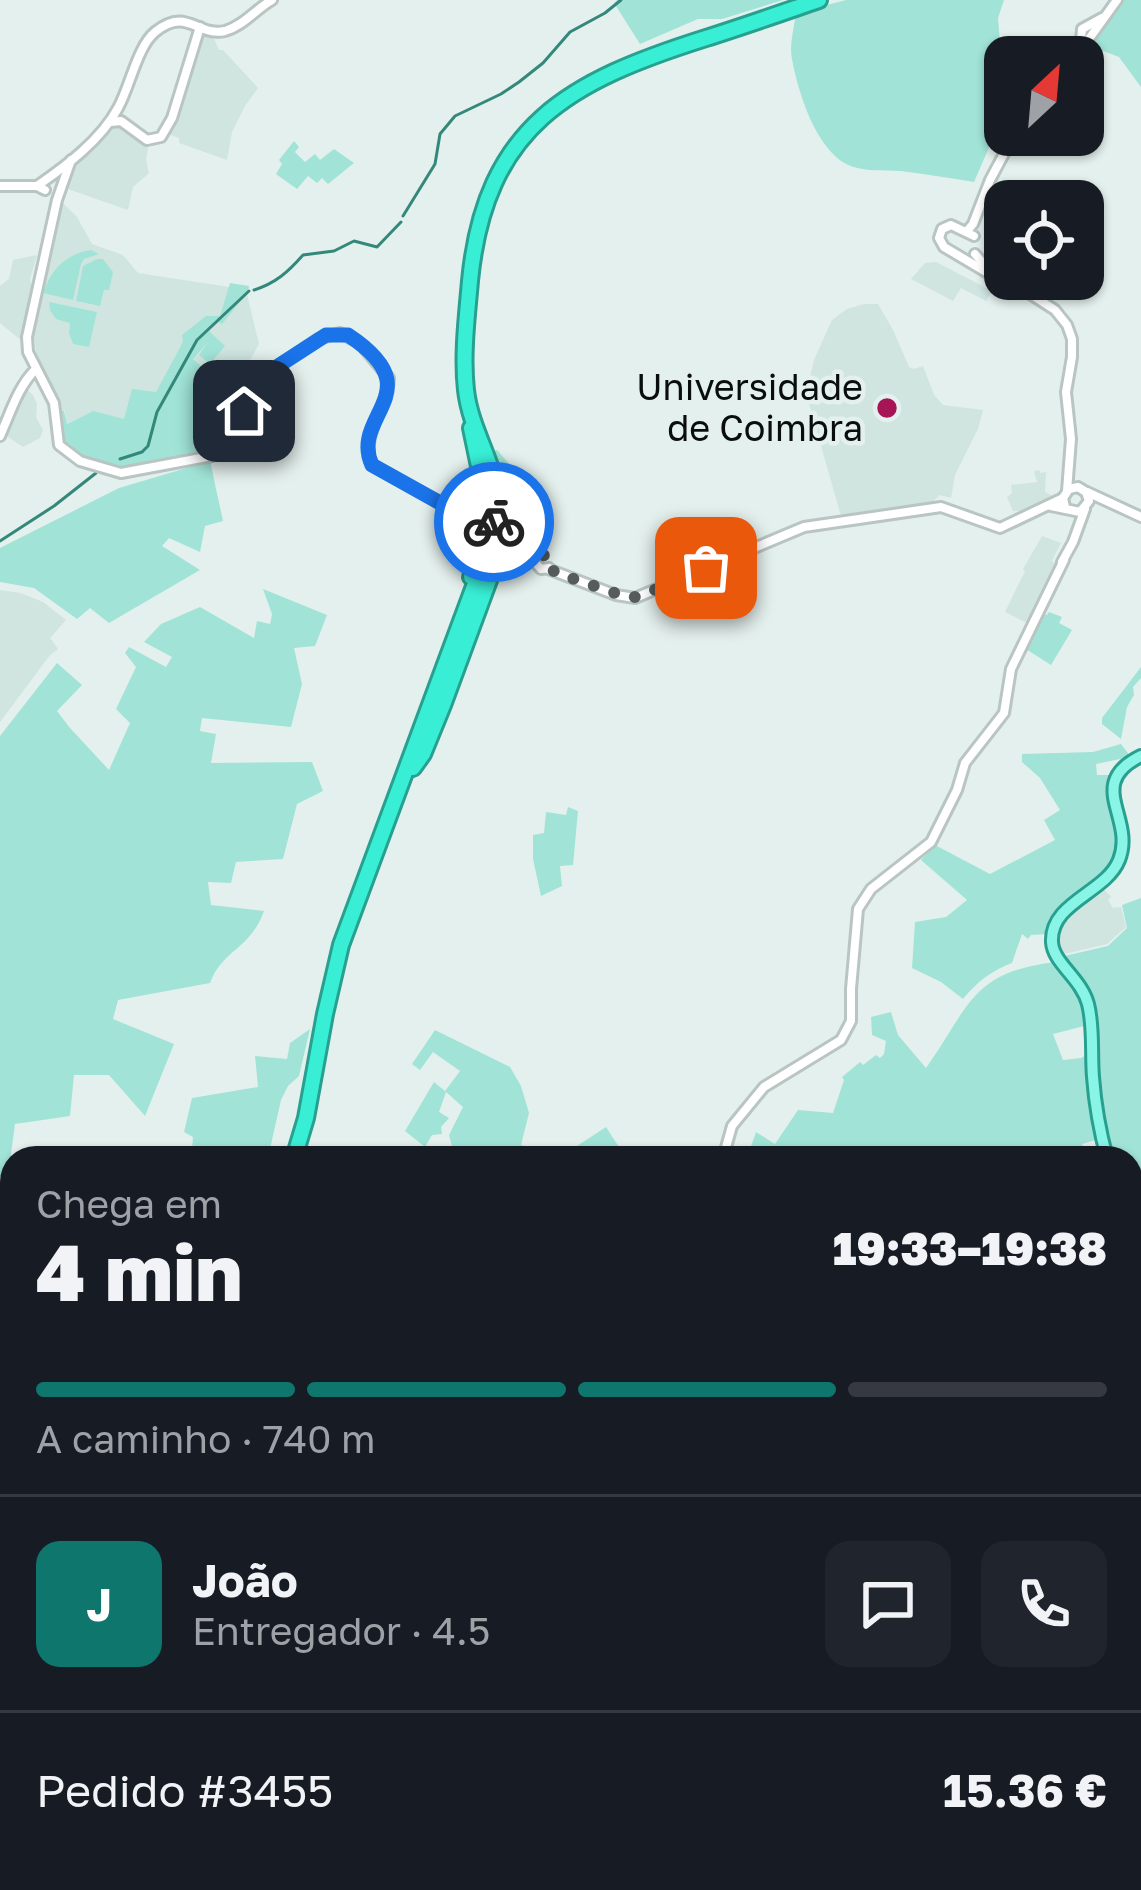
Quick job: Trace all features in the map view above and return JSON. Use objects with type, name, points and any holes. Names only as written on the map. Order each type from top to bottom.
[{"type":"highway","points":[[413,762],[443,654],[478,557],[484,462],[465,373],[472,260],[482,212],[503,166],[539,120],[585,84],[800,0]]},
{"type":"highway","points":[[724,29],[819,0]]},
{"type":"highway","points":[[475,432],[498,469],[512,536]]},
{"type":"highway","points":[[300,1146],[341,944],[482,574],[492,530],[482,518]]},
{"type":"highway","points":[[413,762],[423,754],[495,563],[505,556]]},
{"type":"main road","points":[[1105,1146],[1093,1082],[1088,1000],[1075,976],[1053,952],[1051,937],[1063,913],[1116,866],[1123,839],[1113,782],[1125,765],[1141,756]]},
{"type":"street","points":[[272,0],[230,29],[214,32],[186,20],[152,35],[118,109],[50,185],[54,215],[27,330],[28,352],[32,375],[54,403],[57,438],[64,451],[80,461],[112,472],[135,472],[212,456],[224,445],[268,373],[326,335],[348,335],[388,378],[388,391],[367,448],[372,465],[496,522],[542,568],[616,596],[635,598],[786,533],[841,521],[941,507],[1000,528],[1065,499],[1101,498],[1141,517]]},
{"type":"street","points":[[1081,36],[1082,29],[1094,25],[1117,0]]},
{"type":"street","points":[[118,109],[121,121],[147,140],[161,137],[172,118],[200,27]]},
{"type":"street","points":[[108,123],[121,121]]},
{"type":"street","points":[[971,230],[1002,156]]},
{"type":"street","points":[[0,186],[50,185]]},
{"type":"street","points":[[975,254],[979,244],[971,230],[951,225],[942,229],[939,238],[944,247],[984,268]]},
{"type":"street","points":[[963,257],[975,254]]},
{"type":"street","points":[[975,254],[984,265]]},
{"type":"street","points":[[1039,300],[1055,310],[1072,339],[1066,392],[1070,472],[1065,499]]},
{"type":"street","points":[[0,436],[32,375]]},
{"type":"street","points":[[726,1146],[732,1126],[764,1087],[847,1032],[858,909],[871,889],[931,842],[957,790],[964,763],[1004,713],[1011,669],[1080,524],[1083,500],[1070,472]]},
{"type":"street","points":[[1065,499],[1083,500]]},
{"type":"street","points":[[482,518],[488,556],[539,560]]},
{"type":"street","points":[[505,556],[512,536]]},
{"type":"shaded area","points":[[205,33],[258,88],[232,132],[227,160],[179,143],[179,138],[168,134]]},
{"type":"shaded area","points":[[113,124],[148,147],[149,173],[133,187],[128,210],[65,188],[77,159]]},
{"type":"shaded area","points":[[61,201],[77,217],[92,244],[123,255],[138,273],[249,290],[259,344],[233,391],[191,357],[146,445],[87,414],[66,424],[65,411],[60,411],[37,359],[32,322]]},
{"type":"shaded area","points":[[37,255],[22,341],[0,323],[0,286],[9,279],[13,260]]},
{"type":"shaded area","points":[[936,262],[984,287],[984,300],[961,288],[953,301],[911,279],[925,263]]},
{"type":"shaded area","name":"Universidade de Coimbra","points":[[864,304],[878,304],[909,367],[923,366],[943,405],[983,410],[955,475],[951,498],[940,495],[932,502],[841,516],[806,393],[832,320]]},
{"type":"shaded area","points":[[25,388],[37,404],[36,417],[43,430],[40,438],[23,447],[4,434]]},
{"type":"shaded area","points":[[1034,471],[1046,472],[1045,492],[1056,498],[1032,511],[1013,511],[1007,497],[1011,485],[1037,482]]},
{"type":"shaded area","points":[[1042,536],[1061,543],[1052,561],[1056,564],[1027,623],[1005,612]]},
{"type":"shaded area","points":[[0,590],[43,602],[66,620],[50,638],[58,649],[0,722]]},
{"type":"shaded area","points":[[1102,887],[1113,908],[1121,907],[1126,927],[1107,944],[1060,955],[1055,938],[1065,915]]},
{"type":"green space","points":[[783,0],[722,19],[698,19],[640,44],[614,3]]},
{"type":"green space","points":[[846,0],[1004,0],[998,18],[999,36],[984,36],[985,156],[974,182],[859,168],[835,156],[810,118],[799,87],[791,54],[796,13]]},
{"type":"green space","points":[[1121,0],[1141,0],[1141,87],[1119,57],[1104,51],[1104,36],[1097,36]]},
{"type":"green space","points":[[294,141],[299,147],[295,152],[305,162],[315,154],[320,160],[334,149],[354,163],[328,184],[308,176],[297,189],[276,174],[282,164],[279,160]]},
{"type":"green space","points":[[91,250],[99,254],[81,264],[73,300],[43,293],[60,264]]},
{"type":"green space","points":[[103,259],[113,272],[100,306],[76,301],[83,266]]},
{"type":"green space","points":[[230,283],[249,286],[222,324],[218,322],[209,331],[225,346],[210,364],[199,355],[208,342],[193,359],[233,392],[220,388],[205,409],[208,437],[218,447],[212,453],[116,467],[80,456],[61,443],[60,411],[67,424],[93,411],[124,419],[132,389],[156,392],[183,342],[182,335],[206,316],[220,316]]},
{"type":"green space","points":[[49,302],[97,312],[89,347],[73,344],[70,323],[56,319]]},
{"type":"green space","points":[[497,450],[516,476],[538,552],[525,550],[516,534]]},
{"type":"green space","points":[[210,461],[223,521],[205,526],[200,552],[169,538],[162,546],[200,570],[109,623],[90,608],[77,619],[34,588],[0,582],[0,548],[119,488]]},
{"type":"green space","points":[[263,589],[327,615],[315,646],[294,648],[302,684],[291,727],[202,718],[200,731],[216,734],[211,763],[312,762],[323,791],[297,804],[283,859],[236,862],[231,883],[208,882],[211,905],[264,911],[258,924],[210,983],[118,1000],[113,1019],[174,1044],[145,1116],[109,1075],[74,1075],[70,1116],[15,1124],[12,1146],[0,1146],[0,736],[57,663],[82,685],[57,711],[109,770],[130,723],[116,709],[136,667],[125,653],[129,647],[166,667],[172,657],[144,642],[161,624],[200,607],[254,638],[257,621],[270,624],[272,614]]},
{"type":"green space","points":[[1049,612],[1062,617],[1059,623],[1072,630],[1051,665],[1026,649]]},
{"type":"green space","points":[[1141,667],[1121,739],[1102,724],[1102,718]]},
{"type":"green space","points":[[1121,744],[1131,757],[1096,764],[1097,775],[1112,775],[1117,846],[1104,874],[1082,900],[1048,934],[1028,939],[1022,934],[1012,963],[985,977],[963,999],[912,968],[915,922],[946,917],[967,900],[921,860],[935,845],[990,874],[1055,840],[1044,820],[1060,810],[1040,778],[1022,762],[1022,754],[1093,752]]},
{"type":"green space","points":[[568,807],[578,811],[573,865],[560,866],[562,886],[541,896],[533,835],[544,833],[546,812],[566,815]]},
{"type":"green space","points":[[1141,898],[1141,1146],[1109,1146],[1087,989],[1060,957],[1108,946],[1127,928],[1122,905]]},
{"type":"green space","points":[[1056,962],[1081,992],[1088,1025],[1053,1034],[1063,1060],[1088,1054],[1099,1139],[1083,1146],[751,1146],[756,1132],[775,1144],[798,1110],[833,1113],[842,1077],[860,1062],[863,1065],[884,1054],[886,1041],[872,1035],[871,1017],[891,1012],[898,1035],[926,1068],[976,996],[1006,974]]},
{"type":"green space","points":[[310,1029],[299,1076],[281,1100],[271,1146],[192,1146],[193,1137],[184,1132],[192,1098],[258,1087],[255,1056],[287,1059],[290,1043]]},
{"type":"green space","points":[[435,1030],[510,1067],[529,1113],[524,1146],[452,1146],[449,1135],[463,1107],[446,1092],[439,1112],[449,1118],[441,1127],[442,1134],[432,1135],[424,1146],[405,1131],[434,1082],[445,1091],[460,1071],[433,1052],[420,1070],[412,1064]]},
{"type":"green space","points":[[606,1127],[618,1146],[577,1146]]},
{"type":"waterway","points":[[403,216],[435,164],[440,134],[455,116],[519,82],[570,32],[621,0]]},
{"type":"waterway","points":[[254,290],[281,276],[303,255],[334,251],[354,241],[377,247],[401,222]]},
{"type":"waterway","points":[[120,459],[148,446],[157,412],[197,340],[249,291]]},
{"type":"waterway","points":[[0,541],[96,473]]},
{"type":"way so far","points":[[494,522],[510,530],[525,553],[550,556],[554,572],[624,598],[635,598],[706,568]]},
{"type":"place","name":"Universidade de Coimbra","points":[[887,408]]},
{"type":"route","points":[[244,411],[268,373],[326,335],[348,335],[388,378],[388,391],[367,448],[372,465],[467,518],[494,522]]}]
